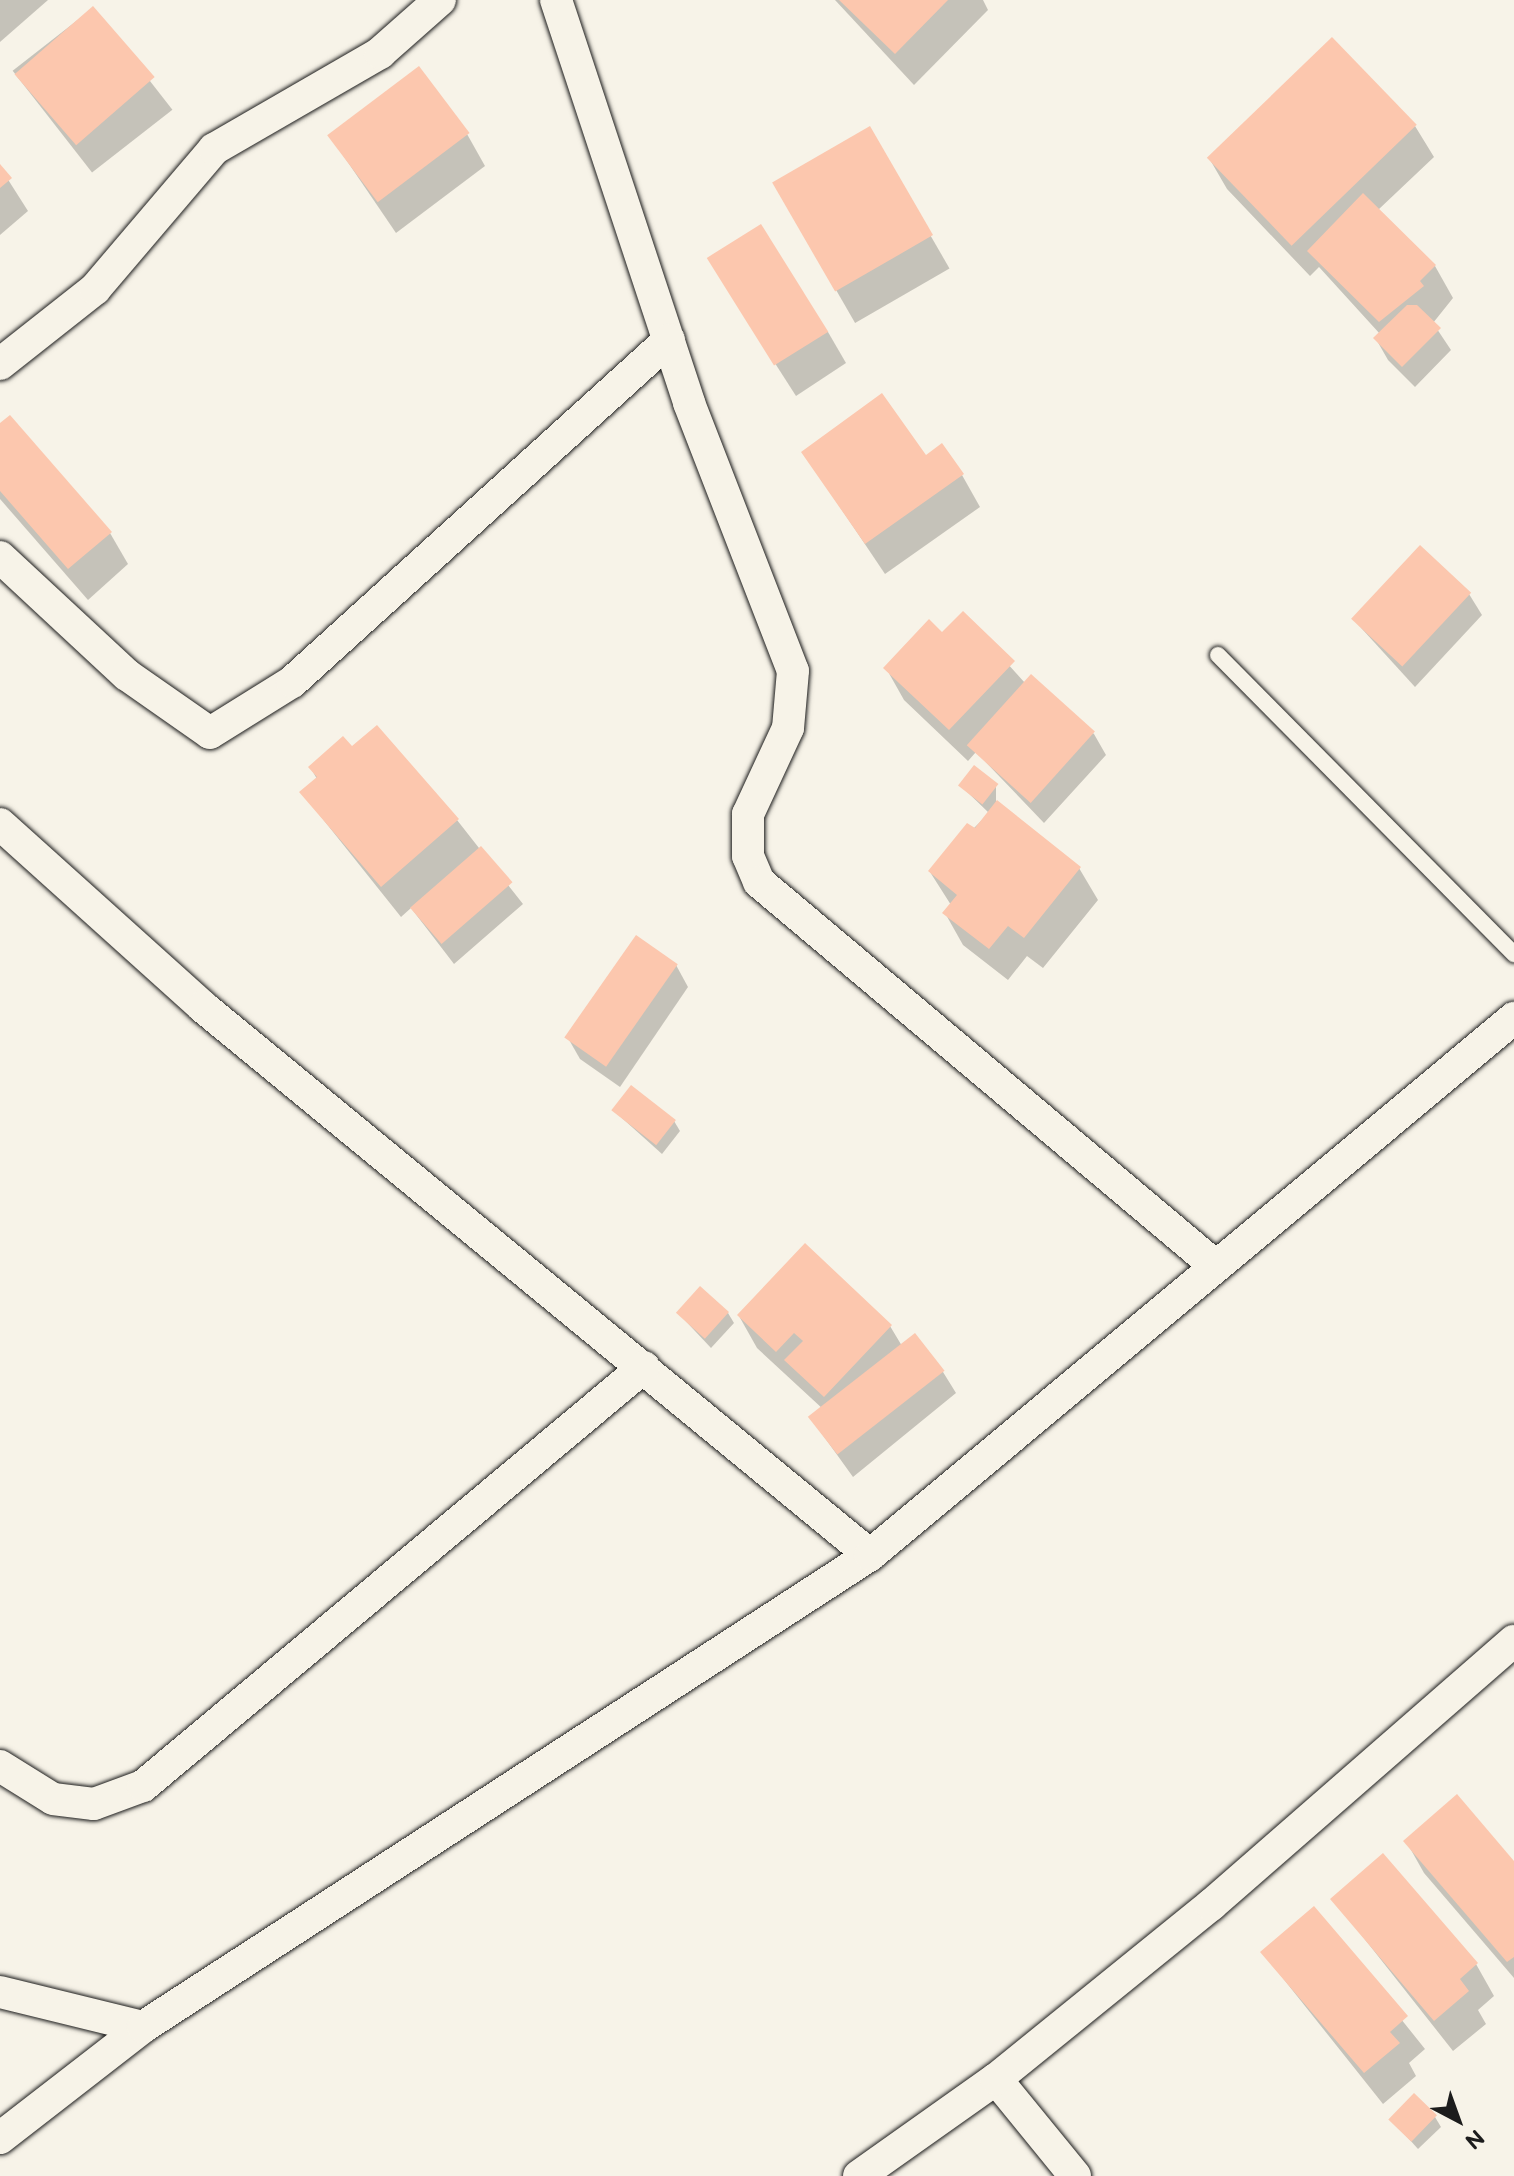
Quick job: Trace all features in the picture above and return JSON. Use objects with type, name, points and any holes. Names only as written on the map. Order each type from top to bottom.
[{"type":"street","points":[[0,364],[95,289],[214,149],[380,53],[440,0]]},
{"type":"street","points":[[556,0],[669,340],[793,671],[788,728],[748,814],[748,856],[759,882],[1212,1263]]},
{"type":"street","points":[[0,557],[127,675],[210,733],[292,682],[669,340]]},
{"type":"street","points":[[0,824],[203,1007],[870,1555]]},
{"type":"street","points":[[0,2138],[143,2027],[870,1555],[1212,1263],[1514,1018]]},
{"type":"street","points":[[0,1766],[53,1799],[94,1804],[143,1786],[644,1367]]},
{"type":"street","points":[[859,2176],[996,2079],[1514,1641]]},
{"type":"street","points":[[0,1992],[143,2027]]},
{"type":"street","points":[[996,2079],[1075,2176]]},
{"type":"lane","points":[[1218,655],[1514,954]]},
{"type":"building","points":[[839,0],[948,0],[895,54]]},
{"type":"building","points":[[93,6],[155,77],[76,145],[15,74]]},
{"type":"building","points":[[1332,37],[1417,125],[1292,246],[1207,158]]},
{"type":"building","points":[[419,66],[470,133],[378,202],[327,135]]},
{"type":"building","points":[[870,126],[933,235],[835,292],[772,182]]},
{"type":"building","points":[[0,164],[12,178],[0,188]]},
{"type":"building","points":[[1363,193],[1436,265],[1420,281],[1424,286],[1379,322],[1307,251]]},
{"type":"building","points":[[761,224],[828,332],[774,366],[707,258]]},
{"type":"building","points":[[1407,305],[1417,305],[1441,328],[1402,367],[1373,338]]},
{"type":"building","points":[[882,393],[926,455],[942,443],[964,474],[865,544],[801,452]]},
{"type":"building","points":[[10,415],[112,532],[68,569],[0,491],[0,423]]},
{"type":"building","points":[[1420,545],[1471,593],[1402,667],[1351,619]]},
{"type":"building","points":[[963,611],[1015,661],[949,730],[883,668],[929,619],[942,632]]},
{"type":"building","points":[[1031,674],[1095,732],[1031,803],[967,745]]},
{"type":"building","points":[[377,725],[459,819],[381,887],[299,792],[317,777],[308,767],[343,736],[352,746]]},
{"type":"building","points":[[974,765],[998,784],[982,805],[958,785]]},
{"type":"building","points":[[997,800],[1081,867],[1024,938],[1008,926],[989,949],[942,913],[957,895],[928,871],[967,823],[975,828]]},
{"type":"building","points":[[481,846],[512,882],[442,944],[410,908]]},
{"type":"building","points":[[636,935],[678,964],[606,1067],[564,1037]]},
{"type":"building","points":[[631,1085],[676,1120],[656,1145],[611,1110]]},
{"type":"building","points":[[805,1243],[892,1325],[824,1397],[784,1360],[803,1341],[794,1333],[776,1352],[737,1315]]},
{"type":"building","points":[[700,1286],[729,1312],[705,1339],[676,1313]]},
{"type":"building","points":[[915,1333],[945,1371],[837,1455],[808,1417]]},
{"type":"building","points":[[1457,1794],[1514,1861],[1514,1957],[1507,1962],[1403,1841]]},
{"type":"building","points":[[1383,1853],[1478,1963],[1460,1979],[1469,1991],[1434,2021],[1330,1899]]},
{"type":"building","points":[[1314,1906],[1408,2016],[1390,2032],[1400,2043],[1364,2073],[1260,1952]]},
{"type":"building","points":[[1414,2093],[1437,2115],[1411,2142],[1388,2120]]}]
